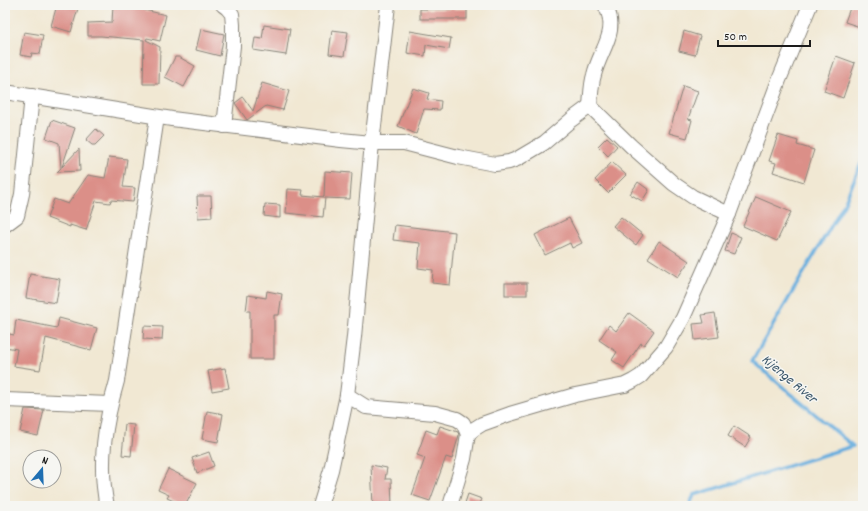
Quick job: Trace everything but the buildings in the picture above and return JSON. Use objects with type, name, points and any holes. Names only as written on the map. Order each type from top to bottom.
[{"type":"street","points":[[223,5],[232,14],[233,25],[233,46],[224,126]]},
{"type":"street","points":[[320,506],[331,470],[347,396],[372,143],[388,5]]},
{"type":"street","points":[[5,92],[157,117],[224,126],[372,143],[404,143],[458,157],[490,163],[509,162],[544,143],[570,120],[590,106],[593,76],[598,60],[607,43],[611,31],[610,14],[605,5]]},
{"type":"street","points":[[468,434],[482,424],[510,414],[575,395],[625,385],[641,376],[666,348],[683,318],[729,214],[779,80],[810,5]]},
{"type":"street","points":[[5,225],[17,216],[22,194],[32,96]]},
{"type":"street","points":[[590,106],[631,146],[674,184],[693,197],[729,214]]},
{"type":"street","points":[[107,506],[102,470],[103,444],[110,404],[117,381],[157,117]]},
{"type":"street","points":[[347,396],[366,407],[435,413],[457,419],[463,423],[468,434],[464,459],[450,506]]},
{"type":"street","points":[[5,400],[110,404]]},
{"type":"waterway","name":"Kijenge River","points":[[689,506],[694,495],[853,446],[752,361],[844,204],[863,159]]}]
